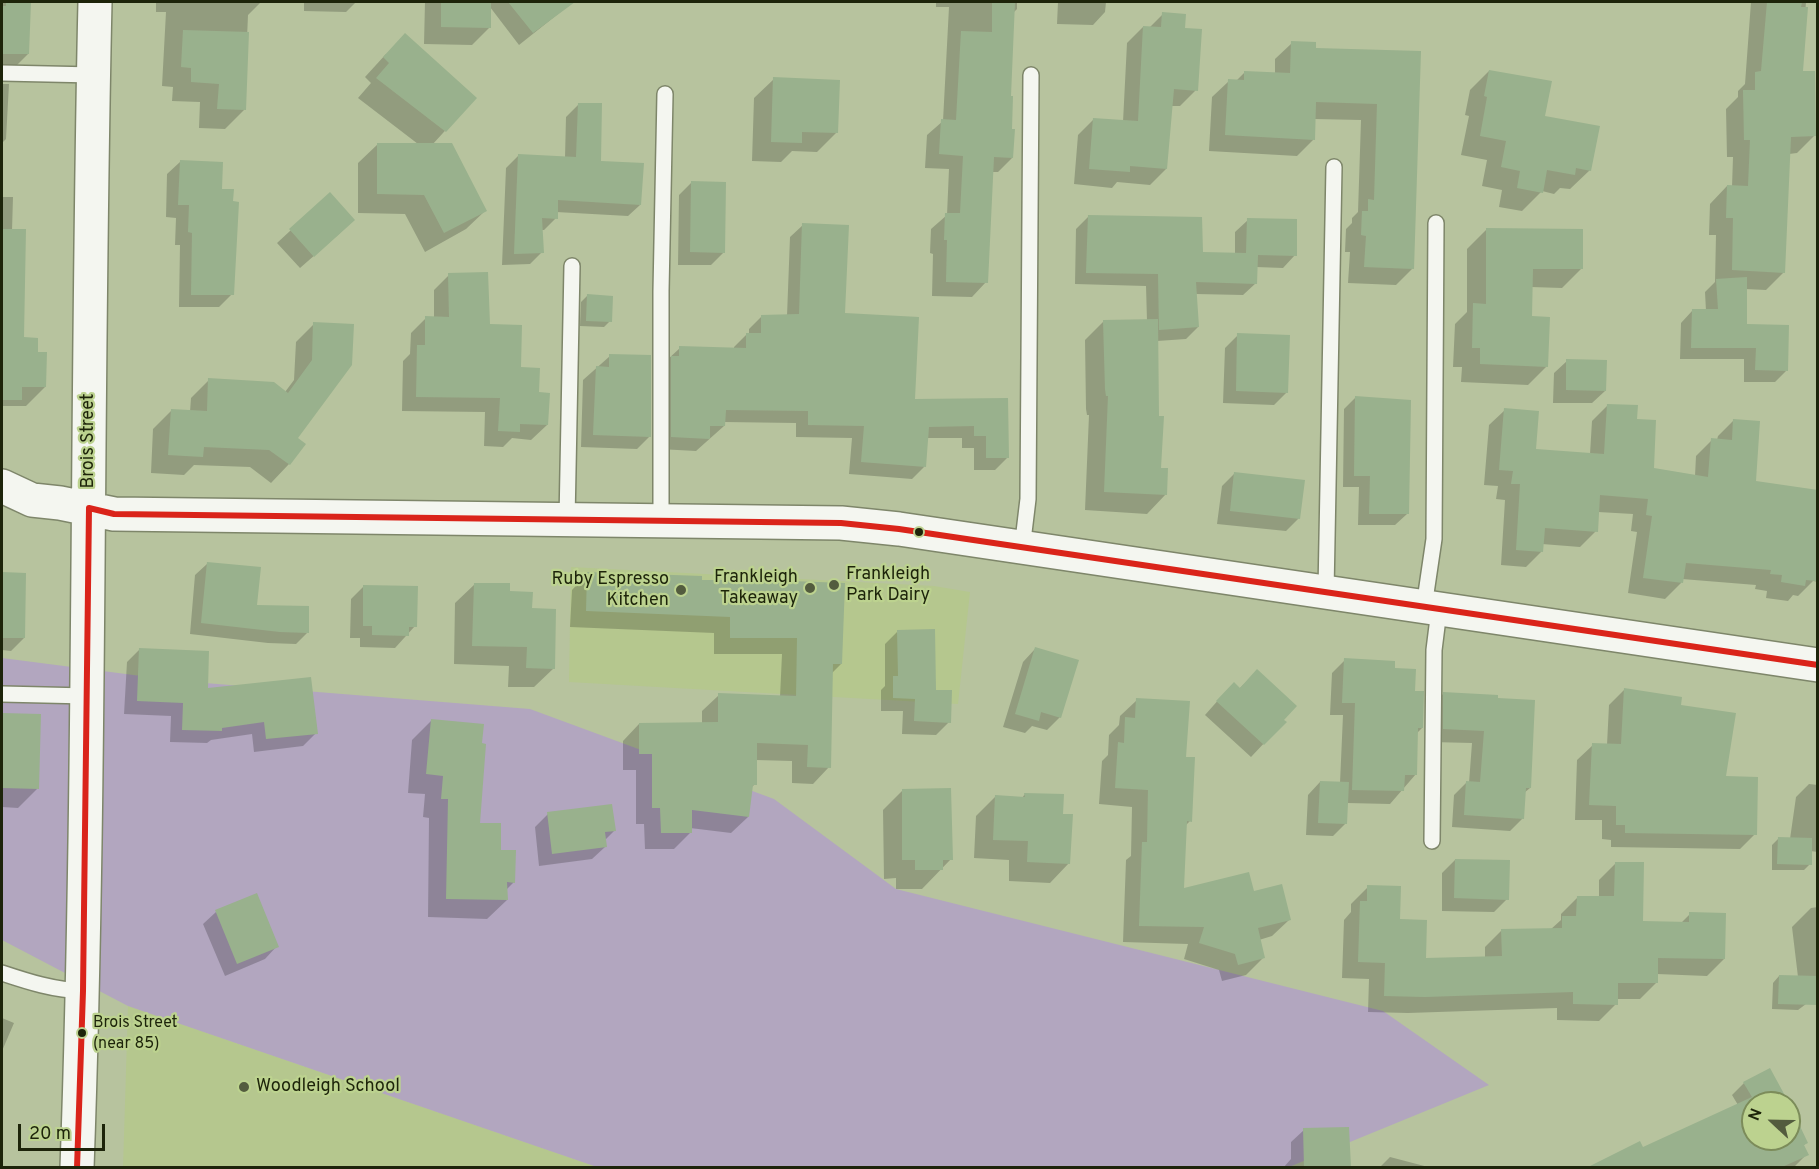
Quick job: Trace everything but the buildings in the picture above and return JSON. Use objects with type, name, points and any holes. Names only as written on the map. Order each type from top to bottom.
[{"type":"street","name":"Brois Street","points":[[76,1167],[83,991],[95,2]]},
{"type":"street","points":[[2,486],[32,500],[114,514],[841,524],[899,530],[1326,591],[1818,665]]},
{"type":"lane","points":[[2,73],[94,75]]},
{"type":"lane","points":[[1022,549],[1028,499],[1031,75]]},
{"type":"lane","points":[[661,521],[661,291],[665,94]]},
{"type":"lane","points":[[1326,591],[1334,167]]},
{"type":"lane","points":[[1432,841],[1434,651],[1431,608],[1434,539],[1436,223]]},
{"type":"lane","points":[[567,520],[572,266]]},
{"type":"lane","points":[[2,694],[87,696]]},
{"type":"lane","points":[[2,972],[43,986],[83,991]]},
{"type":"shaded area","points":[[571,567],[934,586],[970,592],[958,704],[569,682]]},
{"type":"shaded area","points":[[2,658],[180,681],[530,709],[774,799],[896,889],[1383,1011],[1489,1085],[1289,1167],[597,1167],[128,1006],[2,940]]},
{"type":"shaded area","name":"Woodleigh School","points":[[128,1006],[597,1167],[123,1168]]},
{"type":"transit line","points":[[77,1168],[83,991],[89,508],[114,514],[841,523],[899,529],[1818,665]]},
{"type":"place","name":"Frankleigh Park Dairy","points":[[834,585]]},
{"type":"place","name":"Frankleigh Takeaway","points":[[810,588]]},
{"type":"place","name":"Ruby Espresso Kitchen","points":[[681,590]]},
{"type":"place","name":"Brois Street (near 85)","points":[[82,1033]]},
{"type":"place","name":"Woodleigh School","points":[[244,1087]]}]
